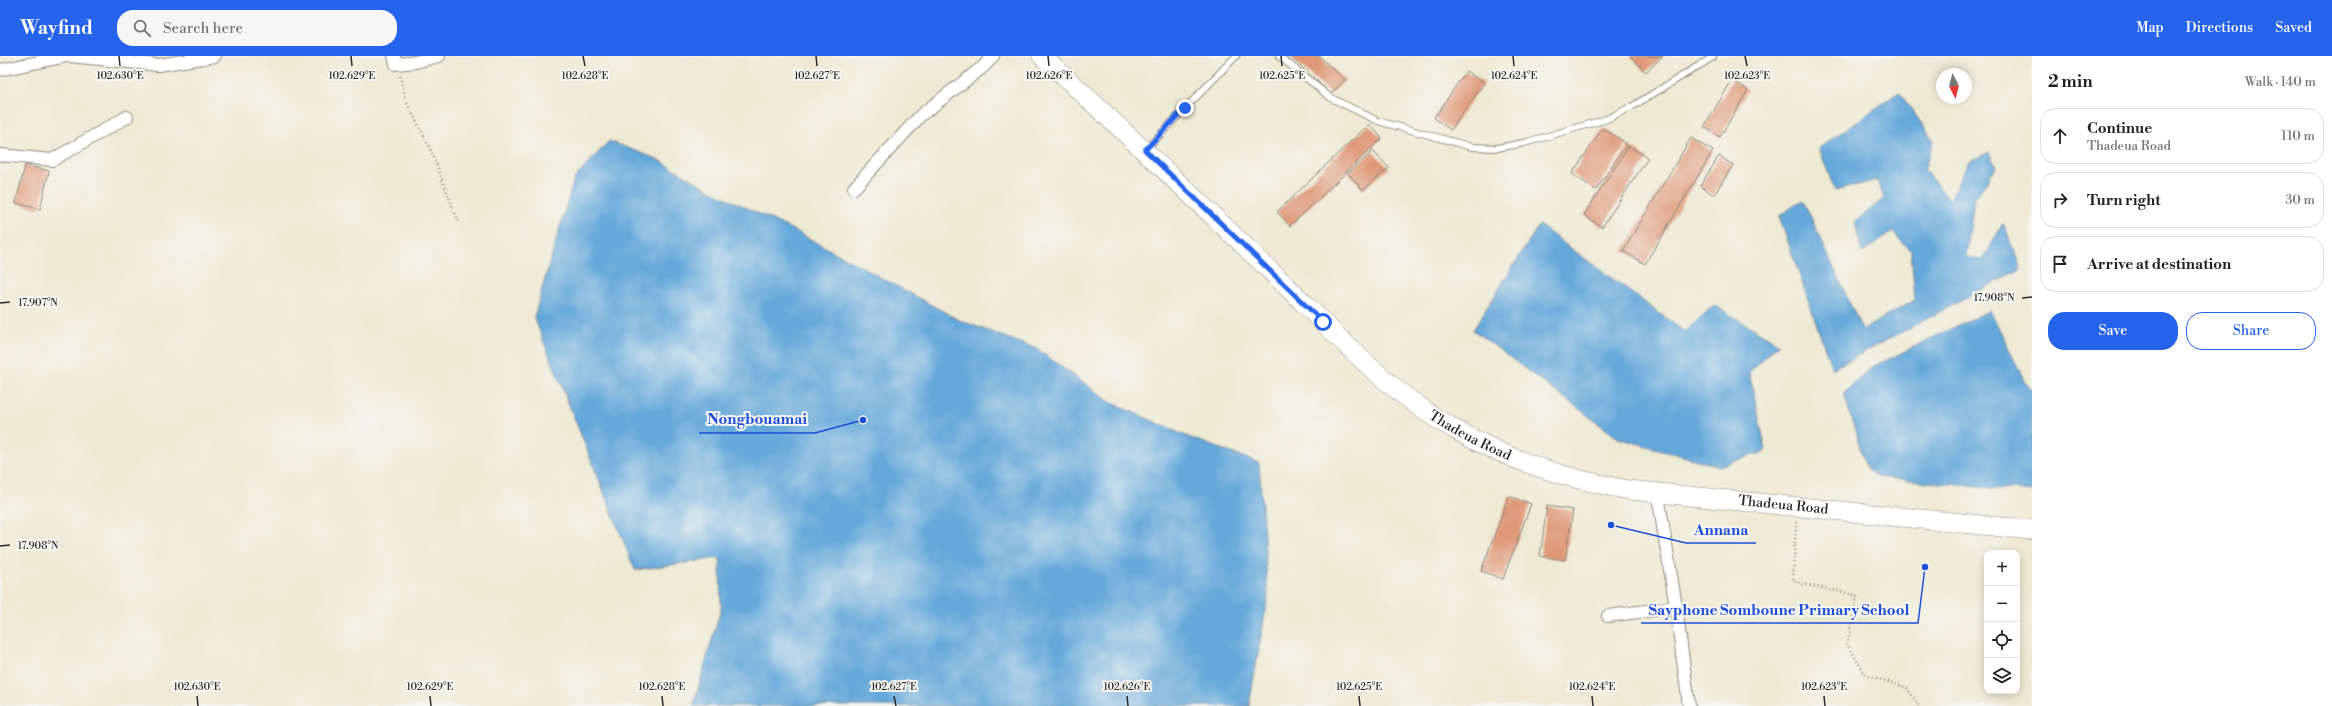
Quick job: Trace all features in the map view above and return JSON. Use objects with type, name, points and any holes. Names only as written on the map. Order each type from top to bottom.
[{"type":"main road","name":"Thadeua Road","points":[[1042,56],[1145,150],[1357,354],[1418,406],[1481,444],[1539,468],[1586,482],[1658,495],[2032,530]]},
{"type":"street","points":[[0,70],[67,56]]},
{"type":"street","points":[[70,56],[158,65],[215,56]]},
{"type":"street","points":[[395,60],[415,62],[439,56]]},
{"type":"street","points":[[854,188],[921,115],[984,66],[993,56]]},
{"type":"street","points":[[0,155],[52,160],[127,117]]},
{"type":"street","points":[[1658,495],[1676,608],[1689,706]]},
{"type":"street","points":[[1608,616],[1676,608]]},
{"type":"lane","points":[[1145,150],[1236,56]]},
{"type":"lane","points":[[1279,56],[1330,98],[1378,121],[1472,147],[1497,148],[1524,143],[1607,119],[1633,106],[1713,57]]},
{"type":"path","points":[[395,60],[406,101],[430,146],[459,223]]},
{"type":"path","points":[[1797,508],[1793,580],[1802,584],[1852,594],[1857,597],[1847,644],[1865,674],[1908,688],[1919,706]]},
{"type":"water","points":[[1899,92],[1934,141],[1924,170],[1950,200],[1968,162],[1989,152],[1996,167],[1974,200],[1966,257],[1984,259],[2003,223],[2021,269],[1832,369],[1779,216],[1803,200],[1862,330],[1915,300],[1911,251],[1893,232],[1862,253],[1855,222],[1884,198],[1877,180],[1835,191],[1819,148]]},
{"type":"water","points":[[609,141],[657,159],[710,190],[799,233],[959,320],[1037,349],[1110,402],[1191,438],[1259,463],[1268,596],[1249,706],[693,706],[721,609],[720,558],[635,570],[534,317],[574,179]]},
{"type":"water","points":[[1539,225],[1685,332],[1714,305],[1779,344],[1749,372],[1766,451],[1719,466],[1618,438],[1473,330]]},
{"type":"water","points":[[1990,310],[2025,382],[2032,391],[2032,492],[1877,477],[1866,468],[1844,393],[1872,367]]},
{"type":"building","points":[[1290,56],[1319,56],[1345,80],[1331,94]]},
{"type":"building","points":[[1630,56],[1663,56],[1646,72]]},
{"type":"building","points":[[1466,71],[1484,83],[1451,130],[1434,118]]},
{"type":"building","points":[[1732,80],[1748,90],[1720,137],[1704,127]]},
{"type":"building","points":[[1369,124],[1382,138],[1290,226],[1277,212]]},
{"type":"building","points":[[1603,128],[1627,144],[1596,190],[1572,174]]},
{"type":"building","points":[[1691,138],[1713,151],[1645,264],[1623,251]]},
{"type":"building","points":[[1629,146],[1648,158],[1602,227],[1584,215]]},
{"type":"building","points":[[1373,151],[1389,168],[1363,190],[1348,173]]},
{"type":"building","points":[[1719,156],[1733,165],[1714,195],[1700,186]]},
{"type":"building","points":[[25,165],[49,171],[40,209],[16,203]]},
{"type":"building","points":[[1509,496],[1531,504],[1503,579],[1481,571]]},
{"type":"building","points":[[1547,506],[1573,510],[1565,560],[1540,556]]},
{"type":"place","name":"Nongbouamai","points":[[863,420]]},
{"type":"place","name":"Annana","points":[[1611,525]]},
{"type":"place","name":"Sayphone Somboune Primary School","points":[[1925,567]]},
{"type":"route","points":[[1185,108],[1145,150],[1323,322]]}]
